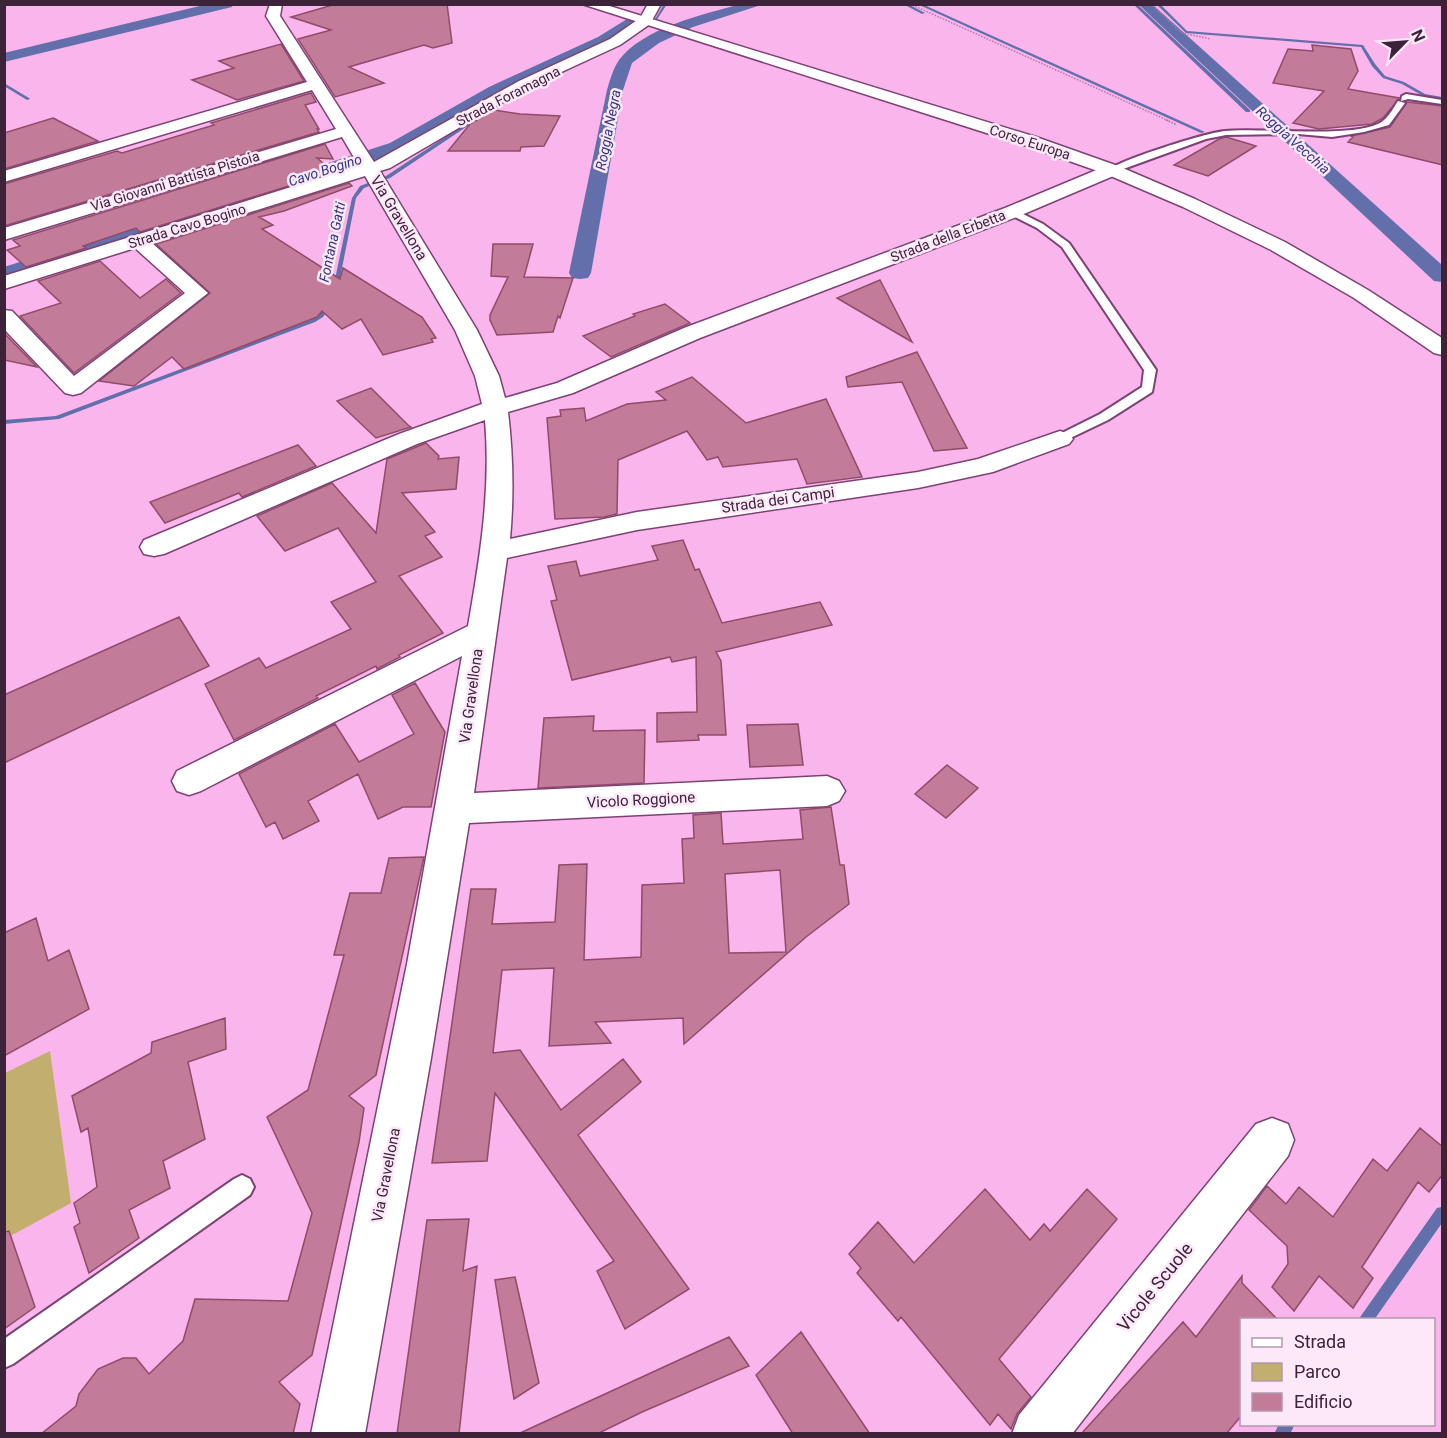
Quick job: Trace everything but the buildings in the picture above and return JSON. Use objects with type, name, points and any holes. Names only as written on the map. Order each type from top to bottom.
[{"type":"street","name":"Corso Europa","points":[[588,4],[1019,138],[1112,170],[1189,203],[1278,246],[1362,294],[1443,348]]},
{"type":"street","points":[[645,21],[655,4]]},
{"type":"street","name":"Via Gravellona","points":[[277,6],[273,16],[314,85],[370,170],[467,333],[487,376],[495,408],[500,450],[493,552],[455,809],[338,1434]]},
{"type":"street","name":"Strada Foramagna","points":[[370,170],[524,84],[601,50],[645,21]]},
{"type":"street","points":[[4,177],[314,85]]},
{"type":"street","name":"Via Giovanni Battista Pistoia","points":[[4,234],[148,188],[345,131]]},
{"type":"street","name":"Strada Cavo Bogino","points":[[4,283],[370,170]]},
{"type":"street","name":"Strada della Erbetta","points":[[154,547],[408,439],[495,408],[565,388],[692,333],[1012,212],[1112,170]]},
{"type":"street","points":[[4,316],[73,388],[198,293],[138,241]]},
{"type":"street","name":"Strada dei Campi","points":[[493,552],[637,521],[918,480],[984,466],[1060,439]]},
{"type":"street","points":[[189,782],[481,633]]},
{"type":"street","name":"Vicolo Roggione","points":[[455,809],[827,791]]},
{"type":"street","name":"Vicole Scuole","points":[[1038,1434],[1272,1140]]},
{"type":"lane","name":"Strada della Erbetta","points":[[1112,170],[1204,137],[1226,133],[1268,131],[1332,135],[1364,130],[1386,123],[1406,96],[1443,102]]},
{"type":"lane","points":[[1012,212],[1040,226],[1066,245],[1150,370],[1148,389],[1104,417],[1060,439]]},
{"type":"lane","points":[[4,1355],[242,1188]]},
{"type":"path","points":[[910,4],[1204,137]]},
{"type":"path","points":[[1151,4],[1182,33],[1212,39]]},
{"type":"green space","points":[[50,1051],[71,1203],[5,1239],[5,1073]]},
{"type":"waterway","points":[[4,58],[227,4]]},
{"type":"waterway","name":"Fontana Gatti","points":[[655,20],[666,4]]},
{"type":"waterway","name":"Roggia Negra","points":[[580,273],[615,90],[625,63],[639,49],[688,24],[758,4]]},
{"type":"waterway","name":"Fontana Gatti","points":[[904,4],[923,13]]},
{"type":"waterway","points":[[918,4],[1203,132]]},
{"type":"waterway","points":[[1134,4],[1248,111]]},
{"type":"waterway","name":"Roggia Vecchia","points":[[1144,4],[1442,276]]},
{"type":"waterway","points":[[1157,4],[1186,32],[1362,46],[1373,65],[1384,77],[1403,83],[1424,95],[1442,98]]},
{"type":"waterway","name":"Cavo Bogino","points":[[286,183],[396,147],[495,90],[603,40],[627,23]]},
{"type":"waterway","name":"Fontana Gatti","points":[[335,288],[354,198],[362,187],[388,177],[498,104],[622,42]]},
{"type":"waterway","points":[[4,84],[28,99]]},
{"type":"waterway","name":"Cavo Bogino","points":[[4,274],[184,216]]},
{"type":"waterway","name":"Fontana Gatti","points":[[4,422],[57,418],[313,321],[321,316],[330,303]]},
{"type":"waterway","points":[[1366,1318],[1442,1213]]},
{"type":"waterway","points":[[1281,1434],[1287,1426]]}]
